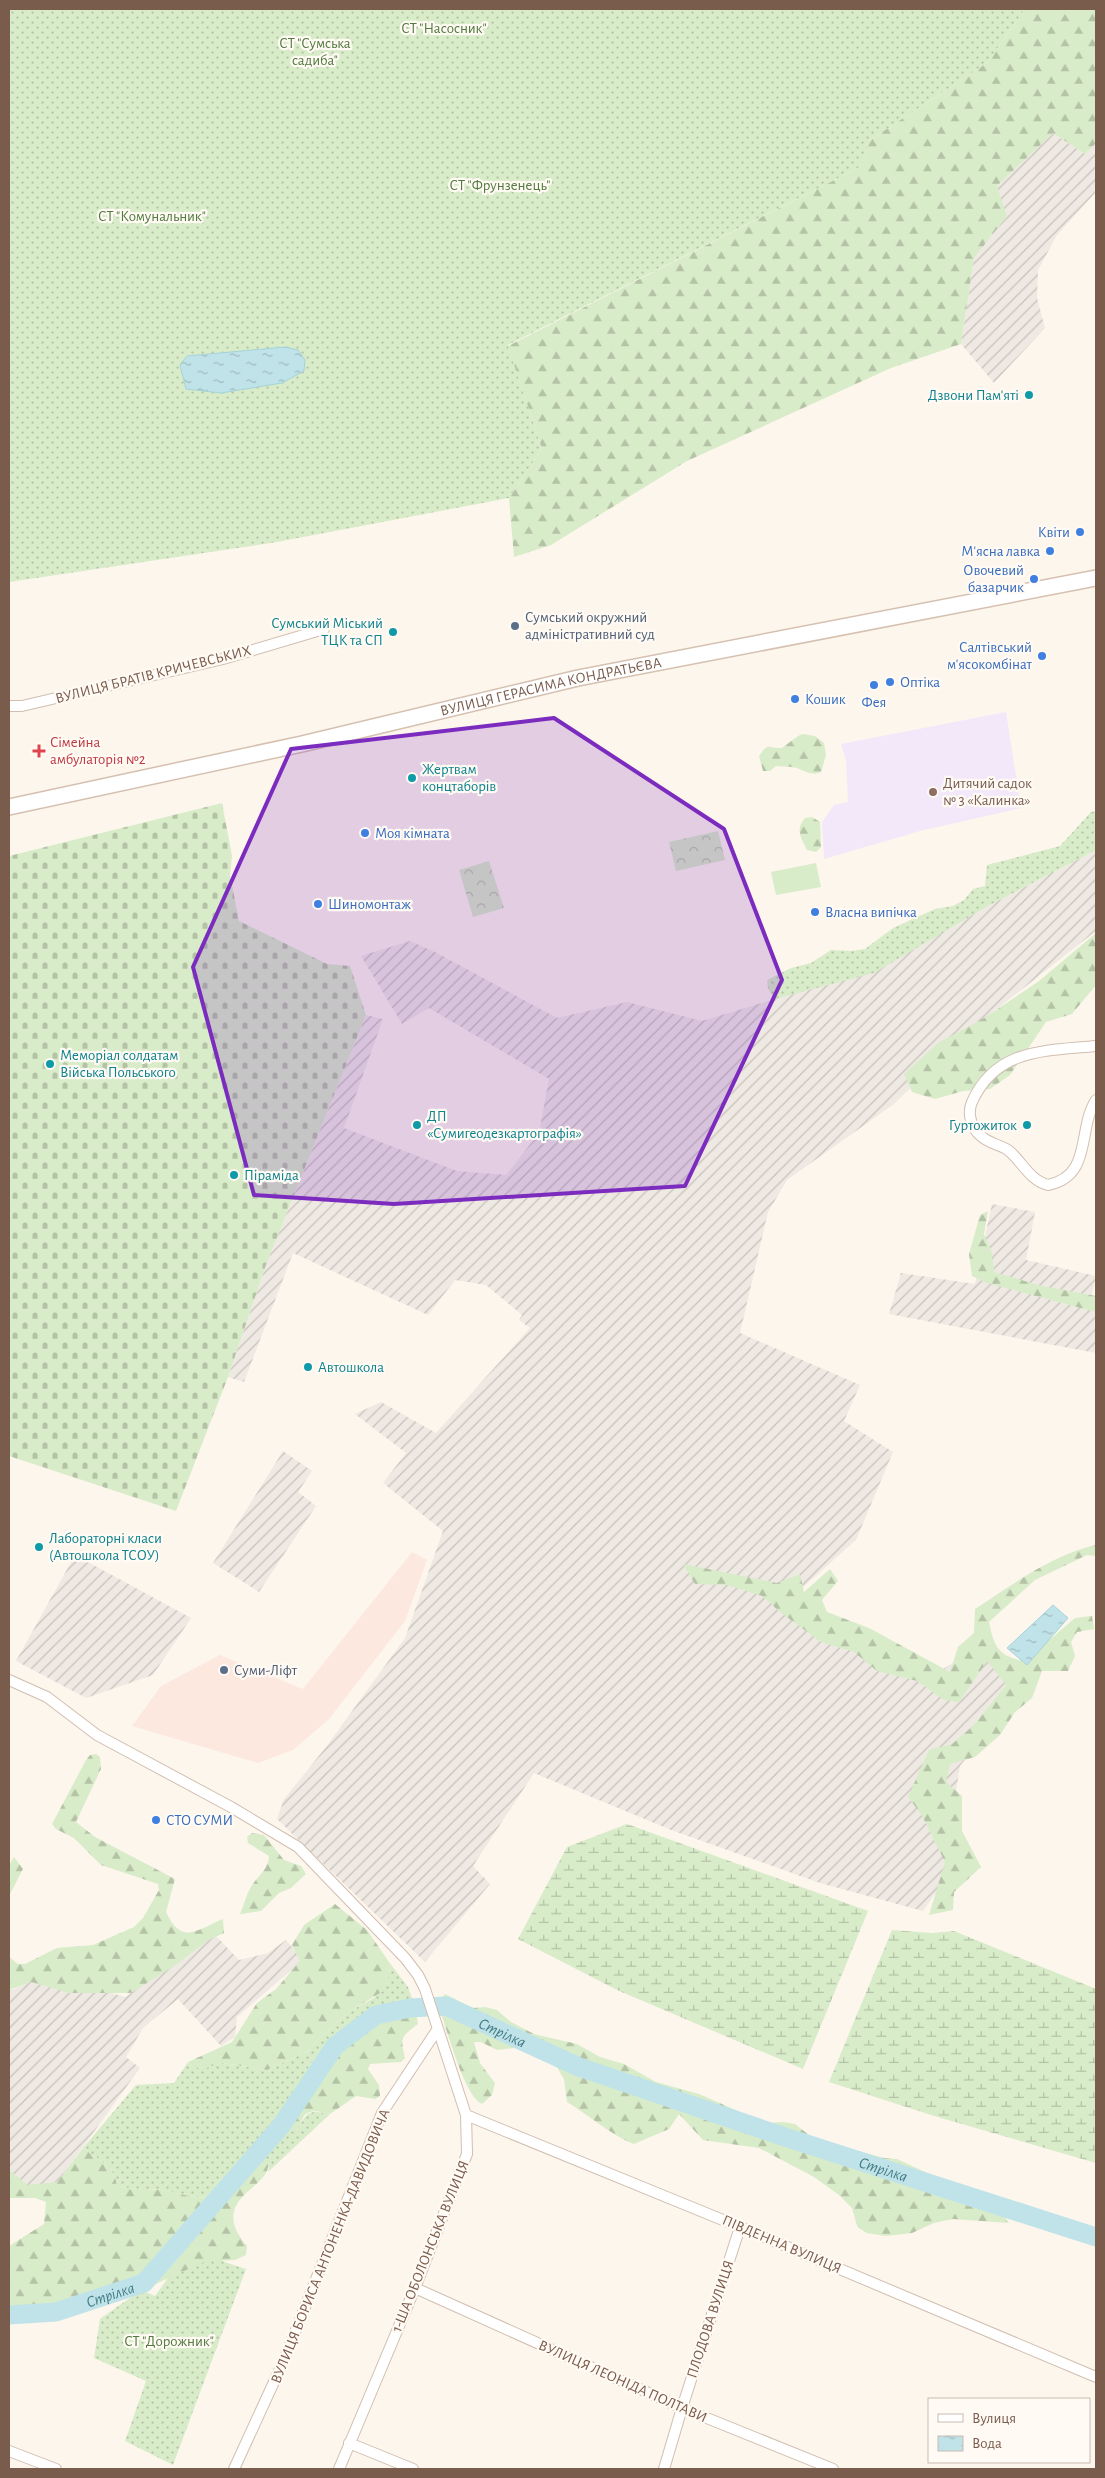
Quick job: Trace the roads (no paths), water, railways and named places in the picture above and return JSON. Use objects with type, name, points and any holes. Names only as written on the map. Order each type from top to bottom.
[{"type":"main road","name":"ВУЛИЦЯ ГЕРАСИМА КОНДРАТЬЄВА","points":[[9,807],[302,744],[578,678],[1096,578]]},
{"type":"street","name":"ВУЛИЦЯ БРАТІВ КРИЧЕВСЬКИХ","points":[[9,706],[22,706],[223,659],[324,629]]},
{"type":"street","points":[[1096,1046],[1036,1051],[1014,1059],[990,1073],[978,1089],[969,1109],[975,1128],[982,1137],[1009,1151],[1033,1177],[1048,1185],[1071,1174],[1077,1165],[1087,1123],[1096,1100]]},
{"type":"street","name":"1-ША ОБОЛОНСЬКА ВУЛИЦЯ","points":[[9,1680],[46,1697],[97,1735],[231,1807],[298,1847],[405,1958],[418,1975],[426,1990],[435,2017],[437,2030],[466,2115],[467,2154],[415,2288],[339,2469]]},
{"type":"street","name":"ВУЛИЦЯ БОРИСА АНТОНЕНКА-ДАВИДОВИЧА","points":[[234,2469],[284,2360],[382,2113],[437,2030]]},
{"type":"street","name":"ПІВДЕННА ВУЛИЦЯ","points":[[466,2115],[740,2227],[1096,2377]]},
{"type":"street","name":"ПЛОДОВА ВУЛИЦЯ","points":[[664,2469],[740,2227]]},
{"type":"street","name":"ВУЛИЦЯ ЛЕОНІДА ПОЛТАВИ","points":[[415,2288],[682,2408],[833,2469]]},
{"type":"street","points":[[349,2444],[413,2469]]},
{"type":"street","points":[[9,2450],[56,2469]]},
{"type":"water","points":[[285,347],[298,350],[305,360],[304,371],[282,383],[221,393],[186,389],[180,365],[187,356]]},
{"type":"water","points":[[1053,1605],[1068,1618],[1027,1665],[1007,1648]]},
{"type":"waterway","name":"Стрілка","points":[[9,2315],[56,2312],[144,2283],[281,2126],[335,2046],[376,2015],[410,2008],[446,2006],[579,2067],[788,2138],[1096,2237]]},
{"type":"place","name":"Дзвони Пам'яті","points":[[1029,395]]},
{"type":"place","name":"Квіти","points":[[1080,532]]},
{"type":"place","name":"М'ясна лавка","points":[[1050,551]]},
{"type":"place","name":"Овочевий базарчик","points":[[1034,579]]},
{"type":"place","name":"Сумський окружний адміністративний суд","points":[[515,626]]},
{"type":"place","name":"Сумський Міський ТЦК та СП","points":[[393,632]]},
{"type":"place","name":"Салтівський м'ясокомбінат","points":[[1042,656]]},
{"type":"place","name":"Оптіка","points":[[890,682]]},
{"type":"place","name":"Фея","points":[[874,685]]},
{"type":"place","name":"Кошик","points":[[795,699]]},
{"type":"place","name":"Сімейна амбулаторія №2","points":[[39,751]]},
{"type":"place","name":"Жертвам концтаборів","points":[[412,778]]},
{"type":"place","name":"Дитячий садок № 3 «Калинка»","points":[[933,792]]},
{"type":"place","name":"Моя кімната","points":[[365,833]]},
{"type":"place","name":"Шиномонтаж","points":[[318,904]]},
{"type":"place","name":"Власна випічка","points":[[815,912]]},
{"type":"place","name":"Меморіал солдатам Війська Польського","points":[[50,1064]]},
{"type":"place","name":"ДП «Сумигеодезкартографія»","points":[[417,1125]]},
{"type":"place","name":"Гуртожиток","points":[[1027,1125]]},
{"type":"place","name":"Піраміда","points":[[234,1175]]},
{"type":"place","name":"Автошкола","points":[[308,1367]]},
{"type":"place","name":"Лабораторні класи (Автошкола ТСОУ)","points":[[39,1547]]},
{"type":"place","name":"Суми-Ліфт","points":[[224,1670]]},
{"type":"place","name":"СТО СУМИ","points":[[156,1820]]},
{"type":"park label","name":"СТ \"Насосник\"","points":[[444,28]]},
{"type":"park label","name":"СТ \"Сумська садиба\"","points":[[315,52]]},
{"type":"park label","name":"СТ \"Фрунзенець\"","points":[[500,185]]},
{"type":"park label","name":"СТ \"Комунальник\"","points":[[152,216]]},
{"type":"park label","name":"СТ \"Дорожник\"","points":[[169,2341]]}]
